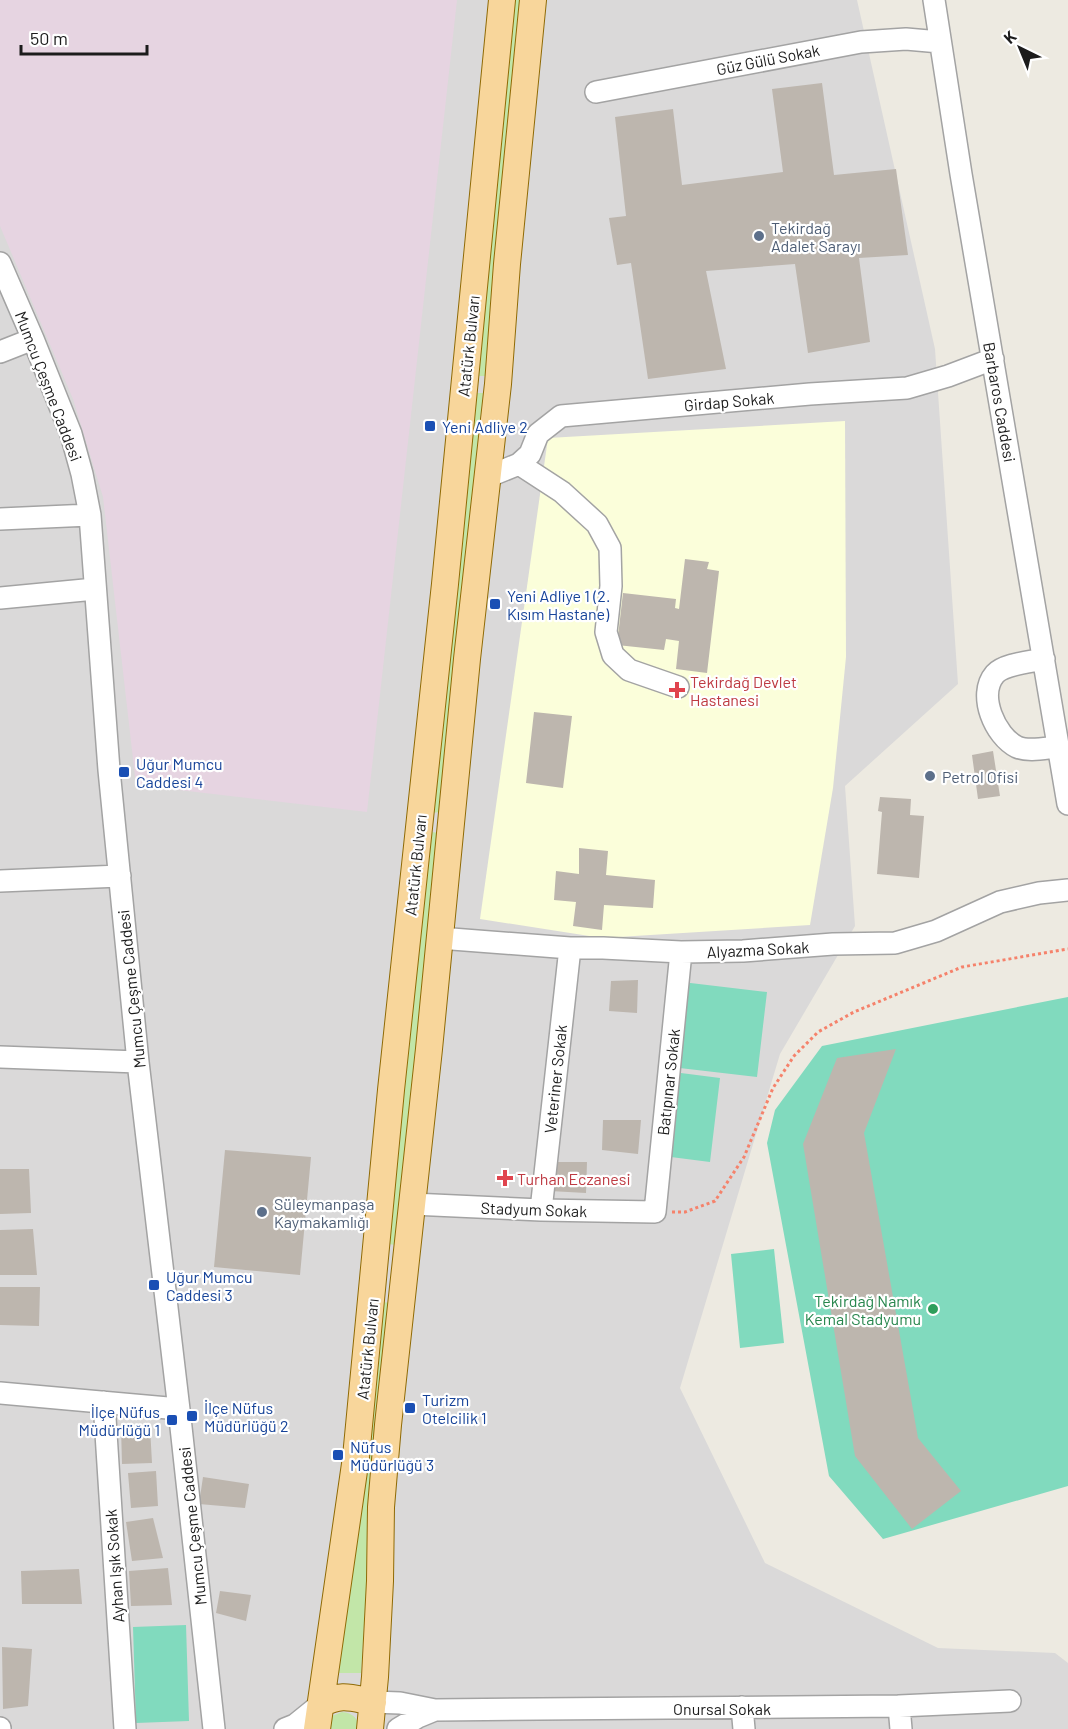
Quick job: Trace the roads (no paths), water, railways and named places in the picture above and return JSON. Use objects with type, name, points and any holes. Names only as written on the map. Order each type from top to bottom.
[{"type":"main road","name":"Atatürk Bulvarı","points":[[319,1717],[360,1425],[391,1090],[445,584],[502,0]]},
{"type":"main road","name":"Atatürk Bulvarı","points":[[370,1729],[380,1581],[381,1507],[389,1414],[498,384],[508,252],[533,0]]},
{"type":"main road","points":[[319,1717],[332,1698],[340,1696],[373,1702]]},
{"type":"street","name":"Barbaros Caddesi","points":[[934,0],[1068,804]]},
{"type":"street","name":"Güz Gülü Sokak","points":[[596,92],[861,42],[906,39],[940,42]]},
{"type":"street","name":"Mumcu Çeşme Caddesi","points":[[0,263],[71,434],[90,515],[109,771],[138,1062],[214,1729]]},
{"type":"street","points":[[0,352],[33,339]]},
{"type":"street","name":"Girdap Sokak","points":[[519,464],[530,454],[538,434],[561,416],[810,394],[907,388],[993,359]]},
{"type":"street","points":[[487,477],[519,464],[562,492],[597,524],[610,548],[611,586],[606,632],[613,655],[629,670],[678,687]]},
{"type":"street","points":[[0,519],[90,515]]},
{"type":"street","points":[[0,598],[95,589]]},
{"type":"street","points":[[1044,659],[1011,665],[996,673],[989,684],[988,699],[994,723],[1005,739],[1018,748],[1058,747]]},
{"type":"street","points":[[0,881],[120,876]]},
{"type":"street","name":"Alyazma Sokak","points":[[439,938],[570,948],[681,952],[895,943],[936,931],[1000,902],[1039,893],[1068,890]]},
{"type":"street","name":"Veteriner Sokak","points":[[541,1210],[570,948]]},
{"type":"street","name":"Batıpınar Sokak","points":[[655,1212],[681,952]]},
{"type":"street","points":[[0,1057],[138,1062]]},
{"type":"street","name":"Stadyum Sokak","points":[[412,1204],[655,1212]]},
{"type":"street","points":[[0,1393],[179,1409]]},
{"type":"street","name":"Ayhan Işık Sokak","points":[[104,1402],[124,1729]]},
{"type":"street","name":"Onursal Sokak","points":[[435,1710],[508,1719],[742,1707],[899,1706],[1010,1701]]},
{"type":"street","points":[[373,1702],[400,1703],[435,1710]]},
{"type":"street","points":[[899,1706],[901,1729]]},
{"type":"street","points":[[742,1707],[744,1729]]},
{"type":"street","points":[[398,1729],[435,1710]]},
{"type":"street","points":[[285,1729],[319,1717]]},
{"type":"place","name":"Tekirdağ Adalet Sarayı","points":[[759,236]]},
{"type":"place","name":"Yeni Adliye 2","points":[[430,426]]},
{"type":"place","name":"Yeni Adliye 1 (2. Kısım Hastane)","points":[[495,604]]},
{"type":"place","name":"Tekirdağ Devlet Hastanesi","points":[[677,690]]},
{"type":"place","name":"Uğur Mumcu Caddesi 4","points":[[124,772]]},
{"type":"place","name":"Petrol Ofisi","points":[[930,776]]},
{"type":"place","name":"Turhan Eczanesi","points":[[505,1178]]},
{"type":"place","name":"Süleymanpaşa Kaymakamlığı","points":[[262,1212]]},
{"type":"place","name":"Uğur Mumcu Caddesi 3","points":[[154,1285]]},
{"type":"place","name":"Tekirdağ Namık Kemal Stadyumu","points":[[933,1309]]},
{"type":"place","name":"Turizm Otelcilik 1","points":[[410,1408]]},
{"type":"place","name":"İlçe Nüfus Müdürlüğü 2","points":[[192,1416]]},
{"type":"place","name":"İlçe Nüfus Müdürlüğü 1","points":[[172,1420]]},
{"type":"place","name":"Nüfus Müdürlüğü 3","points":[[338,1455]]}]
